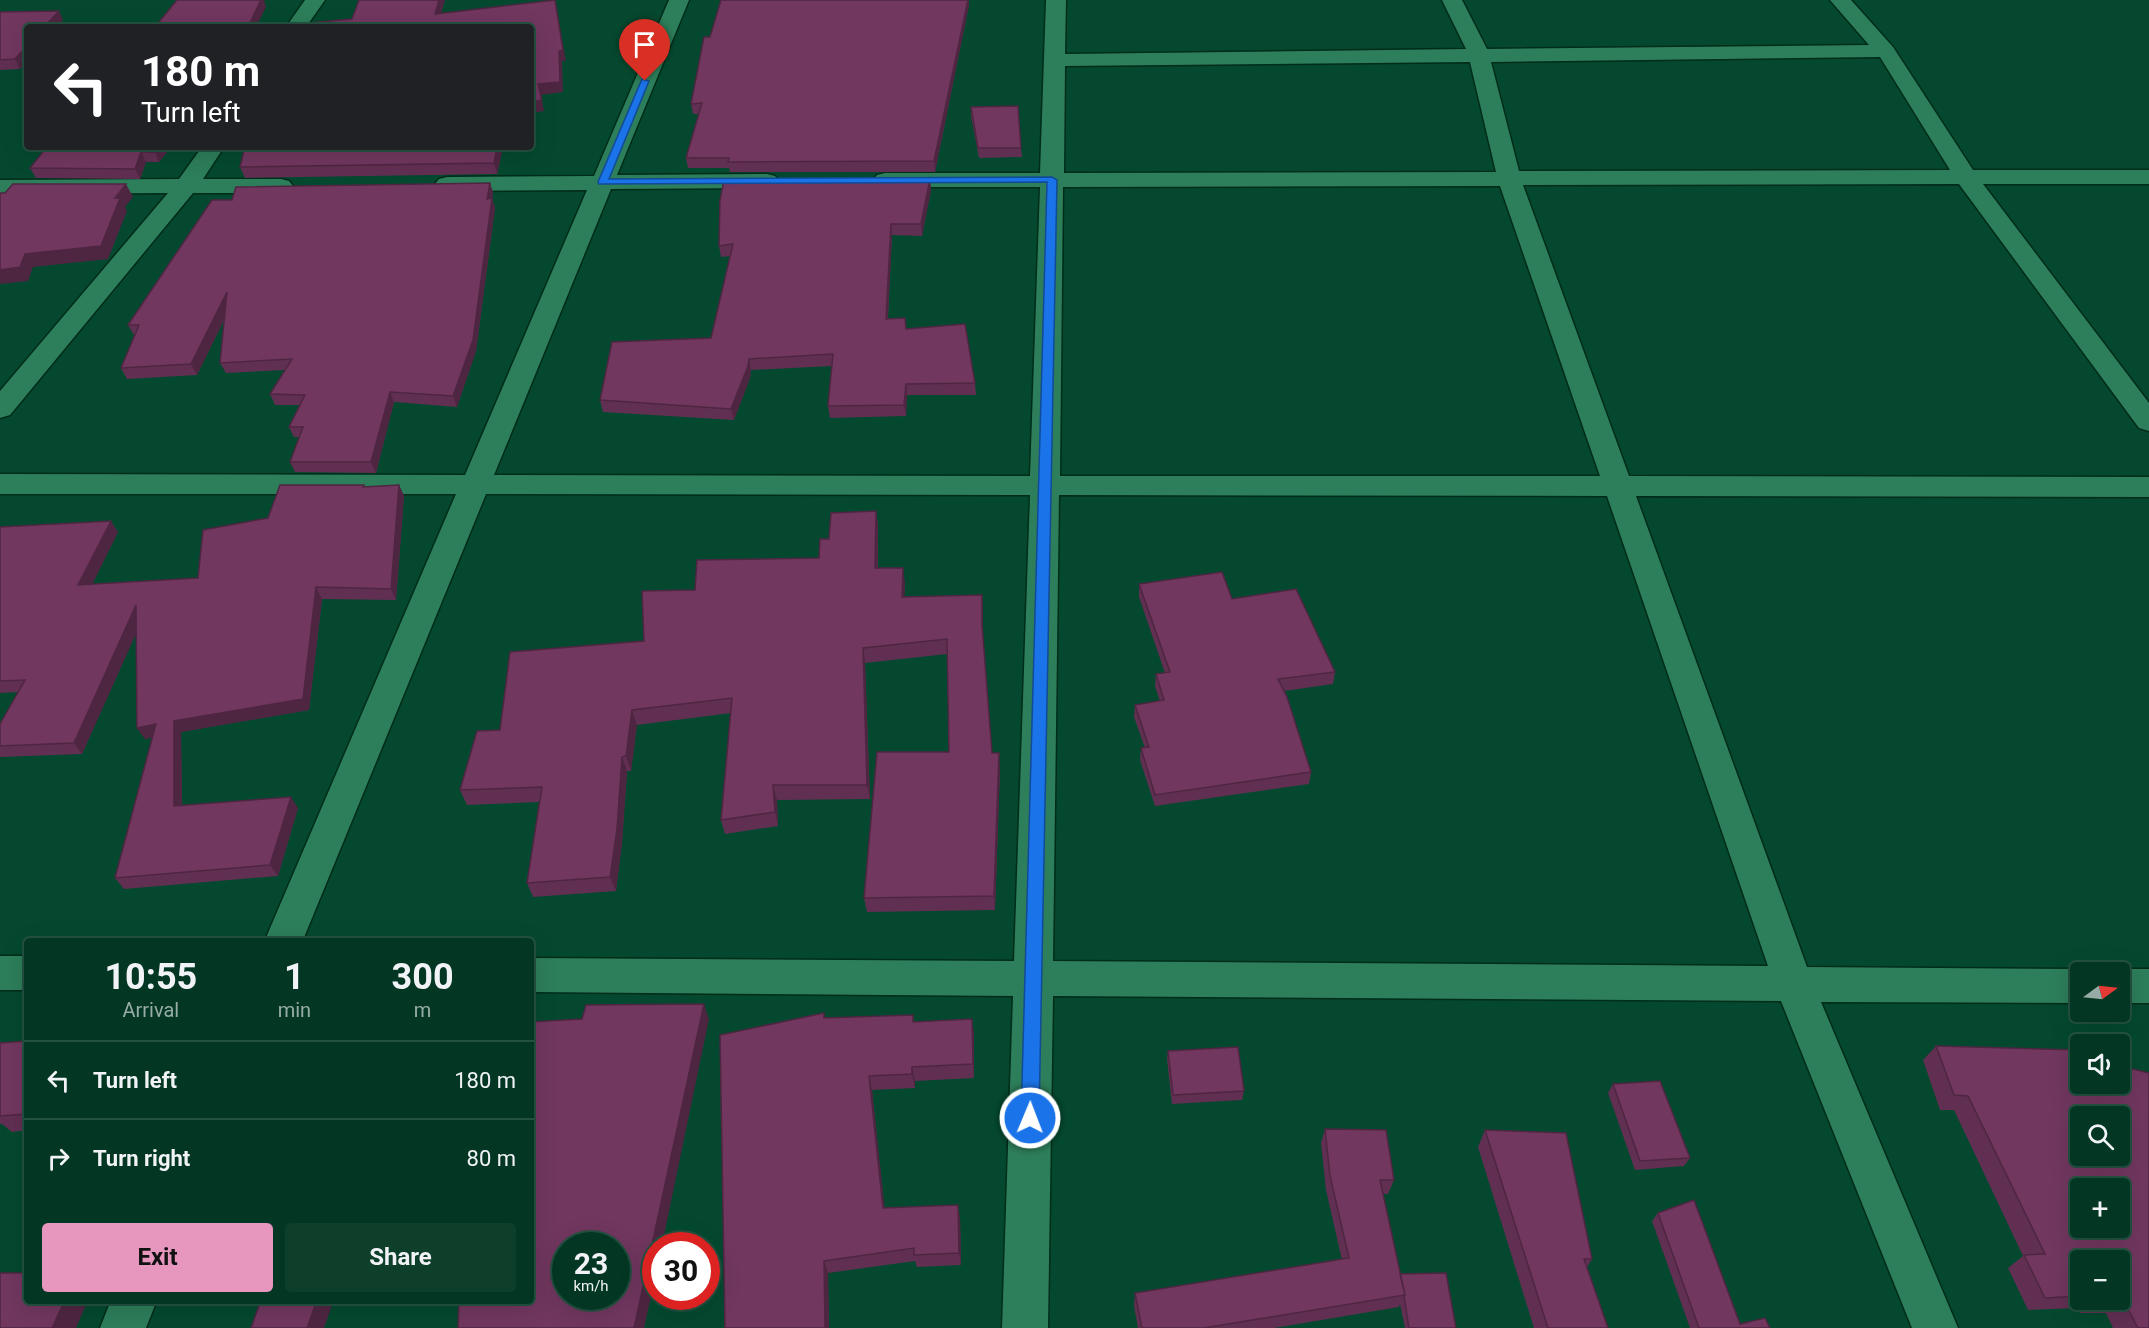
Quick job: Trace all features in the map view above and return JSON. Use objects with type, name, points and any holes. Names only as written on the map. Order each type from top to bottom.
[{"type":"street","points":[[298,24],[315,0]]},
{"type":"street","points":[[285,938],[679,0]]},
{"type":"street","points":[[1025,1328],[1056,0]]},
{"type":"street","points":[[1452,0],[1479,54],[1509,178],[1794,984],[1935,1328]]},
{"type":"street","points":[[1840,0],[1886,51],[1965,176],[2149,422]]},
{"type":"street","points":[[1054,60],[1886,51]]},
{"type":"street","points":[[0,409],[185,188],[211,150]]},
{"type":"street","points":[[863,180],[2149,177]]},
{"type":"street","points":[[423,184],[792,181]]},
{"type":"street","points":[[0,187],[304,186]]},
{"type":"street","points":[[0,484],[2149,487]]},
{"type":"street","points":[[0,973],[24,973]]},
{"type":"street","points":[[534,975],[2070,986]]},
{"type":"street","points":[[2130,986],[2149,986]]},
{"type":"street","points":[[123,1328],[132,1304]]},
{"type":"building","points":[[177,0],[261,0],[249,24],[157,24]]},
{"type":"building","points":[[359,0],[439,0],[435,14],[555,0],[563,50],[559,51],[560,82],[538,84],[542,100],[534,101],[534,24],[297,24],[352,19]]},
{"type":"building","points":[[721,0],[968,0],[934,161],[728,162],[729,158],[686,158],[702,103],[691,104],[704,37],[710,37]]},
{"type":"building","points":[[59,11],[47,24],[24,24],[24,49],[15,59],[0,60],[0,12]]},
{"type":"building","points":[[1018,106],[1021,148],[978,148],[971,107]]},
{"type":"building","points":[[45,150],[157,150],[141,152],[135,169],[30,168]]},
{"type":"building","points":[[244,150],[496,150],[494,163],[240,167]]},
{"type":"building","points":[[930,179],[921,224],[891,224],[886,319],[905,318],[906,329],[965,324],[975,383],[906,384],[904,405],[828,406],[833,354],[749,359],[731,409],[600,400],[612,342],[711,338],[733,244],[719,246],[720,200],[724,180]]},
{"type":"building","points":[[490,183],[487,199],[492,198],[473,340],[453,396],[390,392],[371,462],[290,462],[303,427],[289,427],[305,395],[270,394],[292,359],[220,363],[227,292],[191,364],[121,368],[139,325],[128,325],[212,200],[232,200],[236,187]]},
{"type":"building","points":[[13,184],[126,184],[115,198],[120,198],[101,246],[25,254],[20,267],[0,270],[0,193],[5,193]]},
{"type":"building","points":[[280,485],[364,485],[363,487],[399,485],[391,589],[316,587],[303,699],[174,721],[174,806],[291,797],[270,865],[115,878],[156,724],[137,728],[136,605],[74,743],[0,746],[0,724],[25,680],[0,681],[0,527],[111,521],[78,585],[198,578],[203,530],[268,518]]},
{"type":"building","points":[[876,511],[875,568],[903,568],[902,597],[982,595],[982,624],[992,753],[999,753],[994,896],[864,898],[877,752],[949,752],[947,639],[863,648],[867,785],[773,785],[775,812],[721,820],[732,698],[632,710],[626,756],[622,757],[617,829],[610,877],[527,883],[542,787],[460,790],[477,731],[500,730],[510,652],[644,641],[642,591],[695,590],[697,560],[819,558],[820,539],[829,539],[831,513]]},
{"type":"building","points":[[1222,572],[1232,599],[1296,589],[1335,672],[1278,679],[1287,697],[1311,772],[1155,795],[1141,748],[1149,747],[1135,705],[1164,700],[1156,674],[1170,672],[1139,584]]},
{"type":"building","points":[[704,1004],[655,1232],[642,1232],[642,1291],[634,1328],[458,1328],[459,1304],[534,1304],[534,1022],[582,1019],[586,1005]]},
{"type":"building","points":[[824,1013],[824,1018],[913,1015],[913,1022],[972,1019],[973,1064],[912,1067],[912,1074],[869,1076],[883,1208],[958,1205],[959,1253],[914,1255],[914,1248],[824,1261],[825,1328],[725,1328],[720,1035]]},
{"type":"building","points":[[24,1041],[24,1114],[0,1116],[0,1043]]},
{"type":"building","points":[[1936,1046],[2070,1050],[2070,1094],[2130,1094],[2130,1068],[2149,1073],[2149,1328],[2138,1328],[2129,1310],[2130,1250],[2070,1250],[2070,1297],[2045,1298],[2024,1255],[2045,1254],[1968,1096],[1954,1095]]},
{"type":"building","points":[[1238,1047],[1244,1091],[1173,1095],[1168,1051]]},
{"type":"building","points":[[1660,1081],[1690,1158],[1640,1161],[1613,1084]]},
{"type":"building","points":[[1325,1129],[1386,1130],[1394,1180],[1380,1180],[1405,1295],[1204,1328],[1142,1328],[1135,1293],[1349,1258],[1330,1176]]},
{"type":"building","points":[[1485,1130],[1566,1133],[1592,1259],[1584,1259],[1608,1328],[1548,1328]]},
{"type":"building","points":[[1694,1200],[1740,1324],[1765,1318],[1770,1328],[1699,1328],[1658,1213]]},
{"type":"building","points":[[0,1273],[24,1273],[24,1304],[63,1304],[52,1328],[0,1328]]},
{"type":"building","points":[[1446,1273],[1456,1328],[1409,1328],[1400,1274]]},
{"type":"building","points":[[260,1304],[316,1304],[307,1328],[251,1328]]},
{"type":"route","points":[[645,81],[603,182],[1052,180],[1030,1118]]}]
